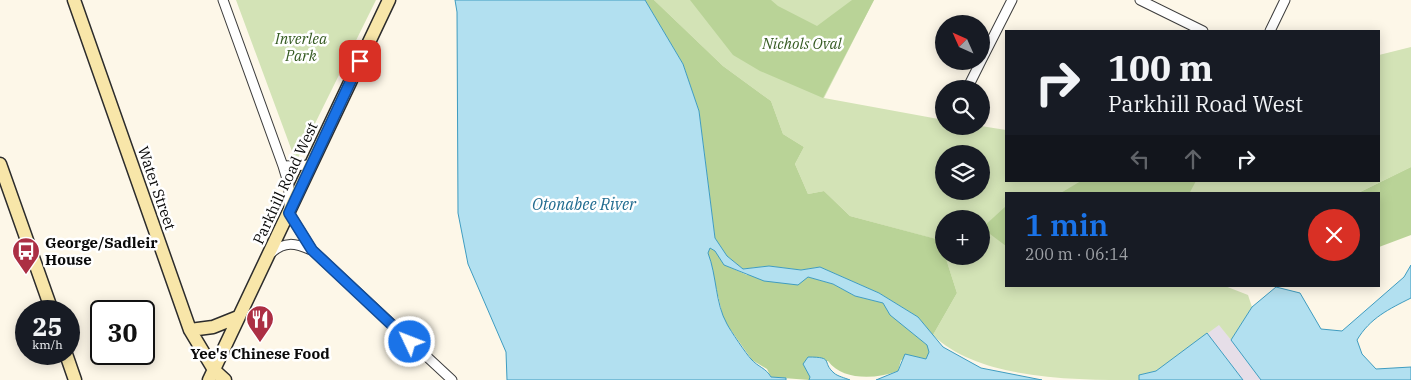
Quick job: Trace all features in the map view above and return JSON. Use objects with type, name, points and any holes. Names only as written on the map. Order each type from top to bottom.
[{"type":"main road","name":"Water Street","points":[[74,0],[190,330],[212,375],[225,380]]},
{"type":"main road","name":"Parkhill Road West","points":[[212,375],[389,0]]},
{"type":"main road","points":[[0,164],[48,300]]},
{"type":"main road","points":[[190,330],[213,328],[238,317]]},
{"type":"main road","points":[[70,365],[76,380]]},
{"type":"street","points":[[223,0],[283,166],[289,186],[289,213],[312,250],[452,380]]},
{"type":"street","points":[[990,43],[1012,0]]},
{"type":"street","points":[[1140,0],[1201,30]]},
{"type":"street","points":[[1271,30],[1286,0]]},
{"type":"street","points":[[283,166],[311,165]]},
{"type":"street","points":[[269,255],[280,245],[295,243],[312,250]]},
{"type":"shaded area","points":[[1219,324],[1261,380],[1243,380],[1207,333]]},
{"type":"green space","name":"Inverlea Park","points":[[236,0],[376,0],[296,162]]},
{"type":"green space","points":[[645,0],[654,0],[723,66],[771,101],[783,134],[804,147],[795,164],[808,194],[824,191],[850,216],[935,239],[935,265],[948,265],[957,293],[933,335],[918,317],[879,293],[820,267],[801,270],[769,266],[743,269],[727,256],[715,238],[699,111],[683,64]]},
{"type":"green space","points":[[654,0],[874,0],[824,98],[935,118],[935,135],[990,135],[990,127],[1005,130],[1005,182],[1380,182],[1380,55],[1411,47],[1411,167],[1360,192],[1005,192],[1005,287],[1228,287],[1248,295],[1252,307],[1231,340],[1219,325],[1156,371],[1139,375],[1139,380],[1057,378],[1029,374],[1001,369],[975,361],[952,350],[933,335],[957,293],[948,265],[990,265],[990,210],[935,210],[935,239],[850,216],[824,191],[808,194],[795,164],[804,147],[783,134],[771,101],[723,66]]},
{"type":"green space","name":"Nichols Oval","points":[[690,0],[771,0],[778,6],[817,26],[852,0],[874,0],[823,98],[760,71],[733,55]]},
{"type":"green space","points":[[1411,167],[1411,235],[1380,247],[1380,192],[1360,192]]},
{"type":"green space","points":[[1079,182],[1195,182],[1190,192],[1062,192]]},
{"type":"green space","points":[[1005,207],[1005,245],[990,234],[990,221]]},
{"type":"green space","points":[[710,248],[715,251],[725,265],[747,275],[808,277],[833,284],[855,296],[883,303],[891,315],[927,345],[930,352],[926,359],[918,357],[901,360],[898,371],[879,376],[859,377],[850,375],[841,372],[828,361],[803,364],[811,377],[809,380],[771,377],[767,369],[752,360],[723,317],[708,253]]},
{"type":"water","name":"Otonabee River","points":[[455,0],[645,0],[683,64],[699,111],[715,238],[727,256],[743,269],[769,266],[801,270],[820,267],[879,293],[918,317],[943,347],[981,368],[1042,380],[876,380],[898,371],[905,354],[926,359],[929,352],[927,345],[890,315],[883,303],[855,296],[833,284],[808,277],[798,285],[764,281],[724,265],[715,251],[710,248],[708,253],[720,307],[729,327],[754,362],[771,377],[786,378],[786,380],[507,380],[506,352],[468,264],[458,213],[457,12]]},
{"type":"water","points":[[1411,265],[1411,298],[1374,320],[1357,340],[1362,354],[1376,369],[1411,367],[1411,380],[1261,380],[1231,340],[1252,307],[1276,287],[1300,293],[1321,329],[1342,331],[1404,277]]},
{"type":"water","points":[[1207,333],[1243,380],[1139,380],[1139,375],[1156,371]]},
{"type":"water","points":[[808,357],[825,359],[834,373],[850,380],[809,380],[810,377],[803,364]]},
{"type":"place","name":"George/Sadleir House","points":[[26,275]]},
{"type":"place","name":"Yee's Chinese Food","points":[[260,343]]},
{"type":"route","points":[[360,61],[289,213],[312,250],[410,342]]}]
